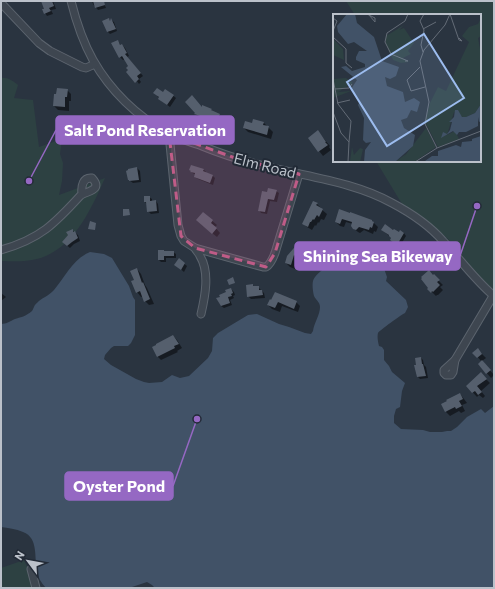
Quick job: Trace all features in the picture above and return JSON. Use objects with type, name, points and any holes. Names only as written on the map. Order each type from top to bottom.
[{"type":"street","name":"Elm Road","points":[[71,1],[81,31],[95,64],[126,103],[150,122],[169,134],[235,158],[253,164],[342,183],[369,192],[392,203],[425,224],[442,240],[482,286],[494,296]]},
{"type":"street","points":[[1,3],[34,38],[50,51],[82,67],[86,68],[95,64]]},
{"type":"street","points":[[169,134],[178,225],[184,241],[195,248],[263,267],[268,266],[275,252],[299,174]]},
{"type":"street","points":[[1,250],[45,230],[67,211],[82,194]]},
{"type":"street","points":[[195,248],[201,256],[205,273],[206,287],[201,314]]},
{"type":"street","points":[[455,360],[494,296]]},
{"type":"street","points":[[31,569],[36,588]]},
{"type":"highlighted area","points":[[169,134],[235,158],[299,174],[275,253],[266,267],[195,248],[181,236]]},
{"type":"green space","points":[[346,1],[494,1],[494,294],[448,239],[426,220],[402,204],[377,162],[481,162],[481,14],[354,14]]},
{"type":"green space","points":[[1,78],[8,79],[18,85],[14,98],[33,100],[39,147],[62,139],[60,154],[63,163],[62,181],[59,195],[105,178],[86,216],[69,240],[46,256],[28,261],[1,261]]},
{"type":"green space","points":[[24,560],[36,586],[35,588],[1,588],[1,568]]},
{"type":"water","points":[[90,252],[104,254],[112,258],[129,286],[135,300],[135,335],[131,343],[128,346],[114,346],[105,355],[104,359],[111,365],[136,379],[149,383],[162,382],[172,375],[180,378],[189,376],[208,358],[212,351],[213,338],[218,333],[248,315],[257,314],[279,324],[311,334],[320,310],[319,302],[313,293],[313,281],[315,277],[332,263],[352,254],[366,254],[381,260],[387,277],[386,281],[406,300],[408,307],[405,313],[378,333],[379,346],[384,350],[384,360],[392,372],[405,383],[402,391],[400,407],[396,409],[394,416],[394,423],[401,429],[423,430],[430,432],[451,431],[467,417],[481,409],[485,413],[494,406],[494,588],[155,588],[147,582],[129,588],[46,588],[38,575],[35,549],[32,539],[20,531],[1,527],[1,324],[24,316],[32,311],[36,304],[54,290],[74,264]]},
{"type":"building","points":[[41,1],[52,1],[54,6],[49,8],[51,11],[44,14]]},
{"type":"building","points":[[93,1],[104,1],[105,5],[95,8]]},
{"type":"building","points":[[109,18],[110,21],[111,18],[116,29],[107,32],[102,21]]},
{"type":"building","points":[[118,40],[120,45],[122,44],[127,53],[125,54],[141,73],[137,76],[139,79],[135,83],[126,72],[128,70],[126,68],[128,66],[122,56],[119,58],[111,43]]},
{"type":"building","points":[[57,88],[68,89],[67,97],[65,97],[65,107],[53,106],[54,94],[56,94]]},
{"type":"building","points":[[157,88],[163,92],[165,89],[174,95],[167,105],[158,99],[159,97],[153,93]]},
{"type":"building","points":[[192,95],[202,107],[202,105],[220,114],[216,122],[206,117],[194,114],[195,113],[185,102]]},
{"type":"building","points":[[253,119],[264,122],[263,125],[269,126],[267,135],[243,128],[245,121],[252,123]]},
{"type":"building","points":[[318,130],[328,145],[318,152],[308,138]]},
{"type":"building","points":[[191,165],[204,169],[203,171],[213,175],[210,183],[194,177],[195,173],[190,172],[191,171],[189,170]]},
{"type":"building","points":[[137,167],[139,180],[129,181],[126,171]]},
{"type":"building","points":[[268,188],[277,190],[274,200],[268,199],[265,212],[258,211],[262,191],[267,192]]},
{"type":"building","points":[[144,196],[150,196],[150,201],[156,200],[157,211],[147,212]]},
{"type":"building","points":[[313,201],[318,203],[316,205],[323,209],[319,217],[317,215],[314,220],[313,219],[310,222],[308,227],[302,224]]},
{"type":"building","points":[[123,209],[129,209],[130,215],[123,216]]},
{"type":"building","points":[[339,209],[372,220],[374,222],[372,228],[370,227],[369,230],[359,227],[356,230],[351,226],[352,222],[342,219],[340,224],[335,222]]},
{"type":"building","points":[[203,212],[213,220],[211,223],[217,228],[212,234],[196,220]]},
{"type":"building","points":[[90,221],[96,223],[95,230],[88,229]]},
{"type":"building","points":[[385,224],[393,230],[394,229],[399,232],[400,230],[404,233],[397,245],[390,240],[391,238],[389,235],[381,230]]},
{"type":"building","points":[[73,229],[73,232],[75,231],[78,238],[67,246],[62,242],[68,235],[66,232]]},
{"type":"building","points":[[299,242],[306,248],[301,253],[305,257],[301,261],[294,255],[291,265],[285,263],[287,256]]},
{"type":"building","points":[[158,250],[174,251],[174,256],[164,256],[164,260],[158,260]]},
{"type":"building","points":[[179,258],[185,263],[181,270],[174,265]]},
{"type":"building","points":[[137,268],[150,299],[144,302],[140,291],[136,293],[131,281],[134,280],[130,271]]},
{"type":"building","points":[[429,270],[440,280],[437,282],[440,285],[431,293],[421,279],[421,277]]},
{"type":"building","points":[[233,277],[235,283],[229,285],[227,280]]},
{"type":"building","points":[[253,284],[253,286],[259,286],[259,290],[262,290],[263,295],[247,297],[246,285]]},
{"type":"building","points":[[231,288],[233,293],[231,294],[232,296],[228,297],[230,303],[221,306],[216,298],[220,297],[219,295],[226,292],[225,290]]},
{"type":"building","points":[[275,292],[297,301],[294,309],[278,302],[275,308],[267,305]]},
{"type":"building","points":[[173,335],[179,344],[174,346],[175,348],[157,357],[152,347]]},
{"type":"building","points":[[478,348],[482,354],[477,358],[472,353]]},
{"type":"building","points":[[421,357],[426,376],[417,377],[414,365],[416,365],[415,358]]},
{"type":"building","points":[[482,360],[491,370],[486,374],[478,364]]},
{"type":"building","points":[[481,372],[487,379],[477,386],[482,392],[478,395],[475,391],[472,393],[466,386]]},
{"type":"building","points":[[460,393],[463,399],[459,401],[462,406],[456,409],[455,407],[445,412],[441,404]]},
{"type":"place","name":"Salt Pond Reservation","points":[[29,181]]},
{"type":"place","name":"Shining Sea Bikeway","points":[[477,206]]},
{"type":"place","name":"Oyster Pond","points":[[197,419]]}]
